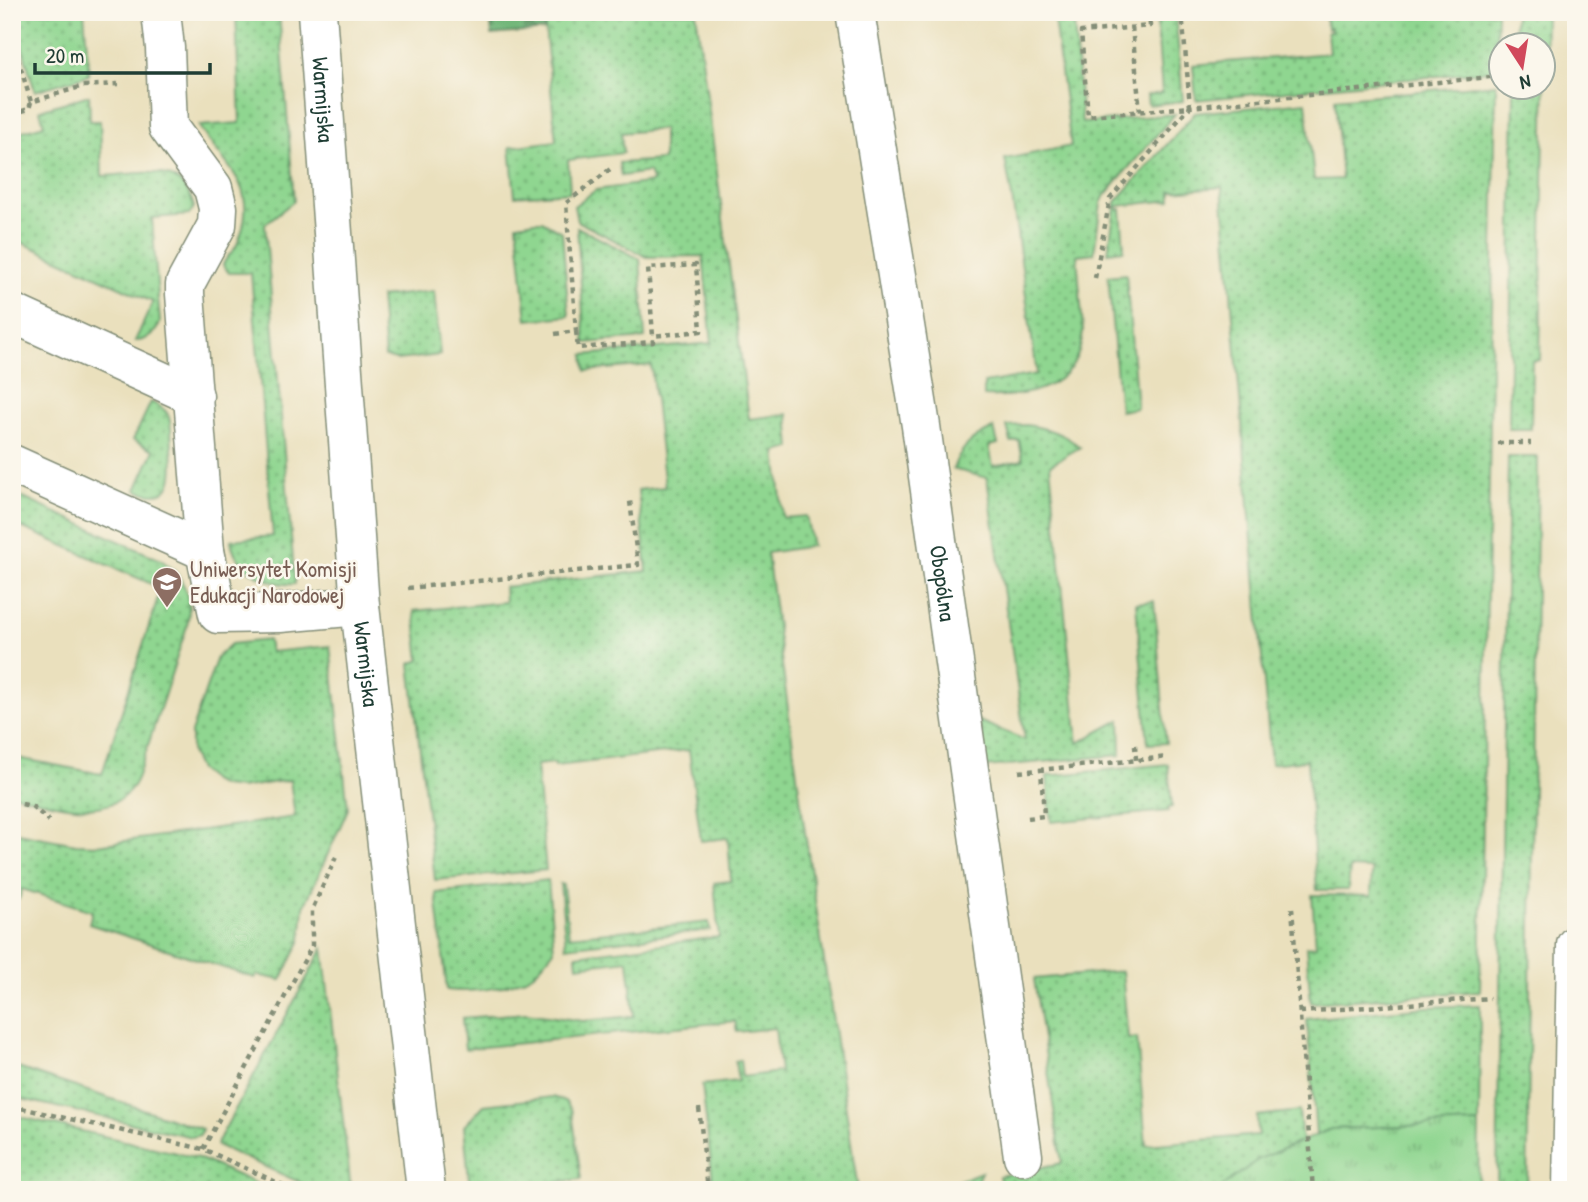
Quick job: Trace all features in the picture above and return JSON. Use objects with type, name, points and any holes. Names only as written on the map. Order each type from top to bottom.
[{"type":"street","points":[[161,12],[168,127],[213,188],[218,208],[217,225],[185,284],[205,551],[218,614],[280,613],[360,606]]},
{"type":"street","name":"Warmijska","points":[[317,12],[360,606],[426,1190]]},
{"type":"street","name":"Obopólna","points":[[855,12],[921,426],[1023,1156]]},
{"type":"street","points":[[12,313],[194,396]]},
{"type":"street","points":[[12,464],[205,551]]},
{"type":"street","points":[[1572,1190],[1576,944]]},
{"type":"path","points":[[1149,12],[1150,26],[1081,32],[1087,116],[1486,77]]},
{"type":"path","points":[[1095,278],[1110,199],[1190,107],[1182,12]]},
{"type":"path","points":[[1132,27],[1140,112]]},
{"type":"path","points":[[12,38],[31,102],[29,109],[12,114]]},
{"type":"path","points":[[31,102],[83,86],[165,81]]},
{"type":"path","points":[[613,167],[566,203],[578,348],[653,342],[648,268],[696,265],[701,331],[653,337]]},
{"type":"path","points":[[555,334],[576,331]]},
{"type":"path","points":[[1498,443],[1531,443]]},
{"type":"path","points":[[407,589],[638,565],[630,501]]},
{"type":"path","points":[[1135,745],[1136,760]]},
{"type":"path","points":[[1020,772],[1168,757]]},
{"type":"path","points":[[1041,769],[1044,812]]},
{"type":"path","points":[[12,802],[32,806],[49,821]]},
{"type":"path","points":[[203,1149],[312,946],[312,910],[338,853]]},
{"type":"path","points":[[1292,908],[1313,1190]]},
{"type":"path","points":[[1300,1012],[1490,998]]},
{"type":"path","points":[[12,1106],[203,1149],[294,1190]]},
{"type":"path","points":[[699,1108],[708,1190]]},
{"type":"green space","points":[[12,12],[84,12],[89,75],[35,91]]},
{"type":"green space","points":[[236,12],[279,12],[294,201],[265,224],[295,584],[274,582],[254,574],[239,559],[231,540],[273,536],[251,273],[229,273],[223,265],[241,235],[244,196],[233,171],[199,126],[240,123]]},
{"type":"green space","points":[[490,12],[601,12],[544,17],[545,30],[492,35]]},
{"type":"green space","points":[[601,12],[696,12],[749,419],[788,414],[791,448],[776,452],[783,518],[806,516],[812,546],[767,553],[858,1190],[714,1190],[702,1085],[738,1081],[735,1061],[740,1060],[742,1077],[780,1072],[775,1028],[737,1032],[735,1021],[465,1049],[462,1018],[526,1013],[583,1021],[634,1016],[628,960],[577,966],[576,955],[719,937],[714,883],[731,881],[728,838],[701,841],[689,750],[555,766],[555,763],[536,765],[546,870],[435,880],[410,664],[420,660],[414,611],[505,602],[504,587],[647,571],[638,490],[665,487],[651,365],[586,371],[584,355],[712,343],[703,256],[647,257],[577,221],[574,206],[596,190],[653,182],[649,172],[621,176],[619,163],[663,160],[663,129],[621,133],[623,153],[568,160],[570,192],[515,196],[510,147],[556,141],[544,17]]},
{"type":"green space","points":[[1053,12],[1140,12],[1141,18],[1074,23],[1082,123],[1175,114],[1105,195],[1101,203],[1094,253],[1077,255],[1083,330],[1080,349],[1072,365],[1050,385],[1035,391],[1019,395],[984,396],[984,383],[1037,374],[1005,159],[1071,146]]},
{"type":"green space","points":[[1156,12],[1175,12],[1183,101],[1148,105],[1147,95],[1162,93]]},
{"type":"green space","points":[[1325,12],[1497,12],[1497,32],[1486,32],[1486,71],[1196,100],[1193,65],[1329,53],[1327,32],[1331,32],[1331,28],[1327,29]]},
{"type":"green space","points":[[1515,12],[1546,12],[1546,32],[1514,32]]},
{"type":"green space","points":[[1486,85],[1486,102],[1496,102],[1480,991],[1311,1003],[1306,947],[1316,946],[1312,895],[1371,896],[1372,869],[1350,868],[1348,890],[1317,890],[1307,760],[1271,764],[1222,187],[1171,191],[1171,200],[1117,206],[1118,210],[1121,209],[1124,250],[1108,252],[1116,202],[1195,113],[1306,102],[1314,180],[1342,179],[1335,99]]},
{"type":"green space","points":[[89,95],[90,121],[100,121],[102,176],[157,173],[169,176],[188,192],[194,207],[189,215],[152,218],[160,323],[150,336],[139,341],[135,341],[153,302],[12,238],[12,134],[44,125],[40,110]]},
{"type":"green space","points":[[1514,102],[1544,102],[1540,360],[1532,361],[1531,429],[1509,429]]},
{"type":"green space","points":[[542,221],[562,232],[569,316],[527,320],[517,224]]},
{"type":"green space","points":[[577,227],[640,259],[645,338],[585,343]]},
{"type":"green space","points":[[1126,274],[1137,408],[1120,411],[1108,276]]},
{"type":"green space","points":[[434,291],[440,355],[396,360],[385,357],[380,297]]},
{"type":"green space","points":[[151,402],[167,413],[171,431],[172,477],[165,491],[158,494],[136,490],[154,450],[133,440]]},
{"type":"green space","points":[[1026,425],[1054,432],[1080,447],[1050,465],[1078,743],[1120,720],[1121,755],[985,767],[979,721],[1025,740],[987,478],[953,469],[969,444],[994,428],[998,444],[989,446],[993,466],[1023,460],[1019,440],[1011,442],[1007,426]]},
{"type":"green space","points":[[1508,457],[1538,457],[1527,1190],[1497,1190]]},
{"type":"green space","points":[[12,493],[161,560],[176,572],[185,588],[189,606],[187,626],[138,776],[128,792],[116,802],[100,807],[64,806],[12,794],[12,757],[102,774],[161,588],[12,523]]},
{"type":"green space","points":[[1154,601],[1166,743],[1148,744],[1136,603]]},
{"type":"green space","points":[[268,640],[270,652],[330,646],[348,809],[304,907],[301,940],[281,980],[257,975],[255,978],[89,924],[92,911],[22,889],[19,899],[12,897],[12,832],[76,844],[97,845],[295,817],[290,780],[240,788],[223,786],[213,782],[199,770],[191,752],[191,733],[217,657],[231,644]]},
{"type":"green space","points":[[1168,764],[1172,807],[1168,808],[1168,811],[1051,822],[1047,776]]},
{"type":"green space","points":[[548,880],[554,950],[540,967],[522,980],[501,987],[467,991],[447,990],[436,893]]},
{"type":"green space","points":[[560,884],[563,885],[569,936],[709,922],[710,930],[566,947]]},
{"type":"green space","points":[[323,948],[351,1190],[317,1190],[216,1145]]},
{"type":"green space","points":[[1122,971],[1128,1039],[1137,1038],[1146,1145],[1258,1135],[1257,1116],[1299,1111],[1302,1141],[1259,1159],[1218,1190],[1002,1190],[999,1176],[1062,1163],[1034,979]]},
{"type":"green space","points":[[1480,1005],[1479,1123],[1331,1129],[1316,1135],[1307,1019],[1427,1007]]},
{"type":"green space","points":[[12,1066],[202,1129],[200,1135],[192,1137],[12,1097]]},
{"type":"green space","points":[[552,1097],[565,1101],[572,1111],[581,1179],[497,1190],[470,1190],[464,1126],[484,1105]]},
{"type":"green space","points":[[12,1115],[198,1158],[271,1190],[12,1190]]},
{"type":"green space","points":[[1479,1123],[1478,1190],[1218,1190],[1259,1159],[1331,1129]]},
{"type":"green space","points":[[981,1172],[973,1190],[935,1190]]},
{"type":"place","name":"Uniwersytet Komisji Edukacji Narodowej","points":[[167,609]]}]
